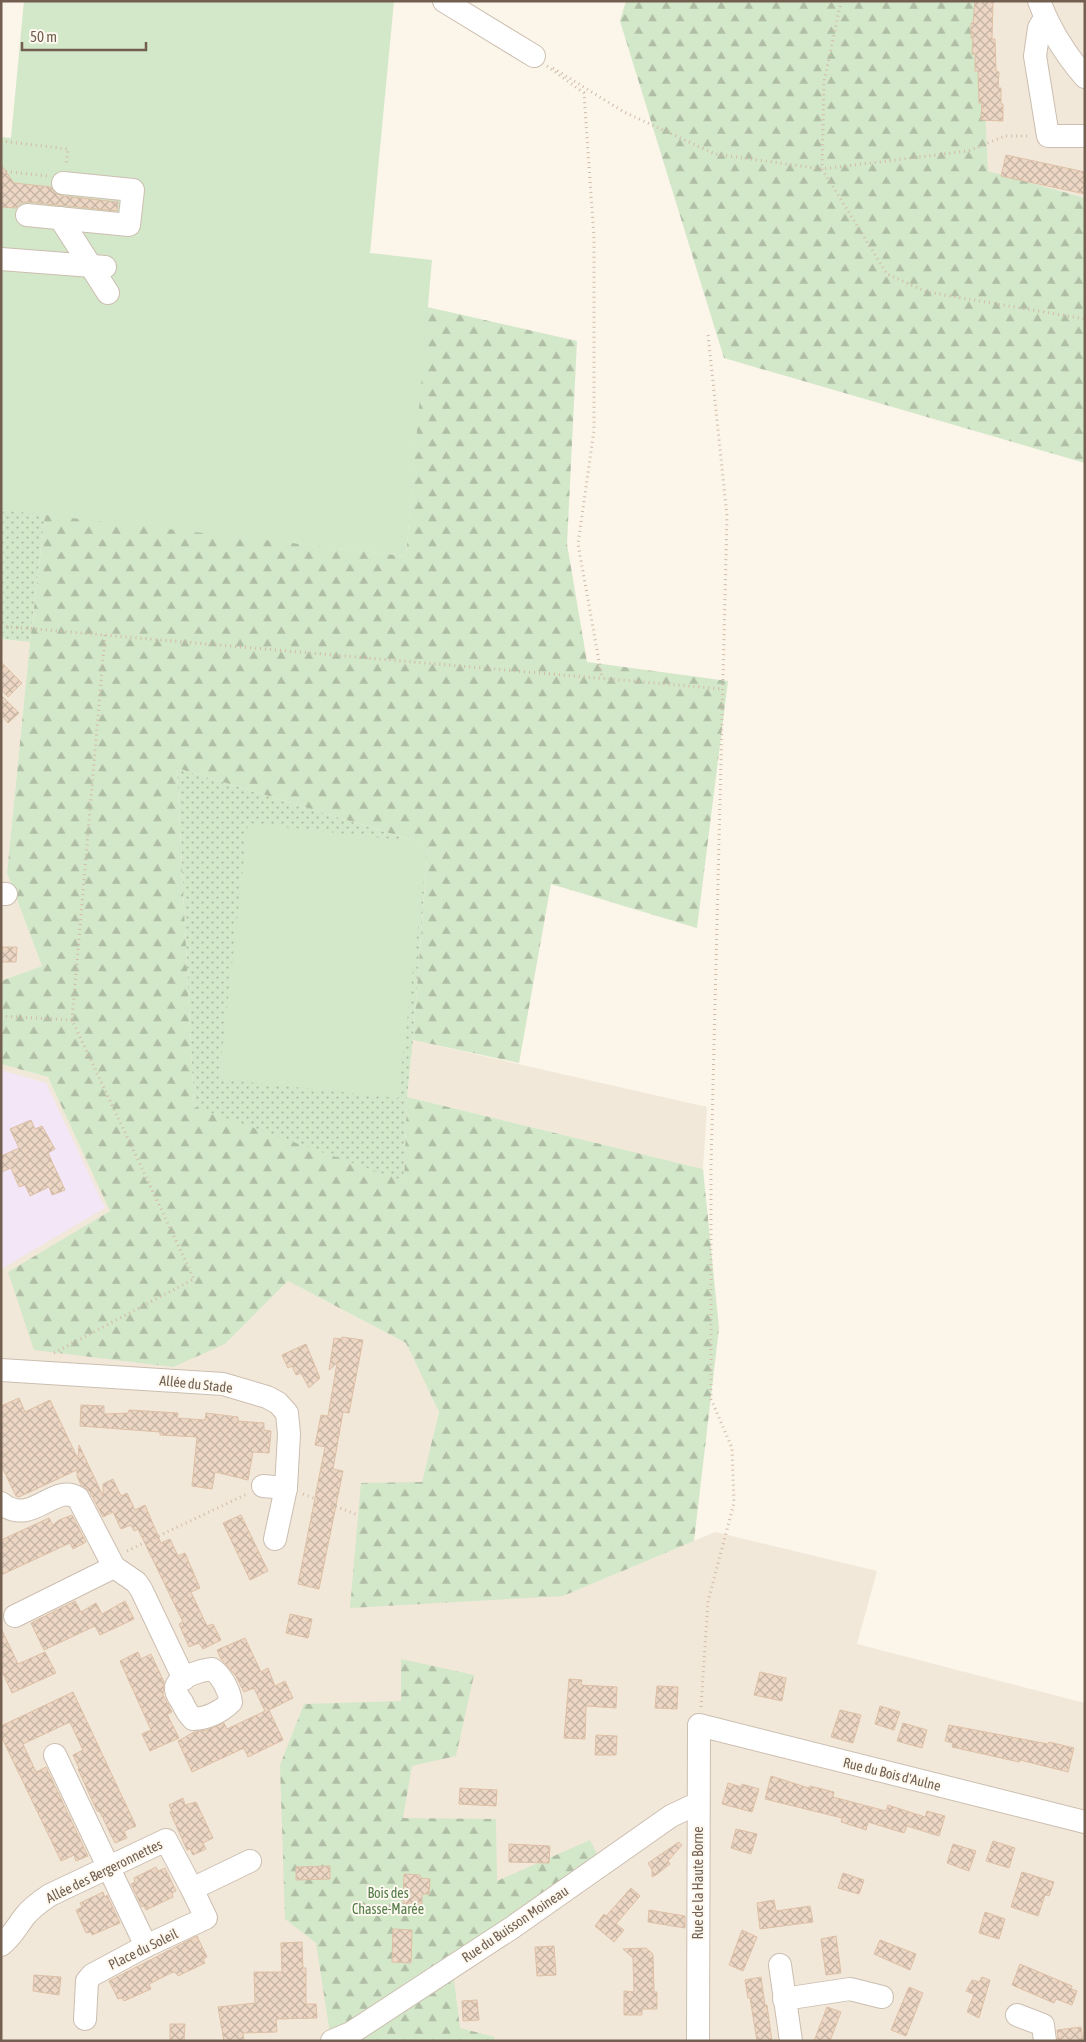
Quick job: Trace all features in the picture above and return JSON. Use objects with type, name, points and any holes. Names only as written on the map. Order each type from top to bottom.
[{"type":"street","points":[[444,1],[534,56]]},
{"type":"street","points":[[1042,10],[1067,56],[1085,77]]},
{"type":"street","points":[[1042,10],[1035,56],[1048,136],[1085,136]]},
{"type":"street","points":[[27,215],[129,225],[133,190],[64,181]]},
{"type":"street","points":[[60,218],[98,266],[108,294]]},
{"type":"street","points":[[1,259],[98,266]]},
{"type":"street","name":"Allée du Stade","points":[[1,1370],[223,1384],[267,1397],[278,1403],[287,1412],[289,1434],[286,1488],[275,1539]]},
{"type":"street","points":[[263,1486],[286,1488]]},
{"type":"street","points":[[1,1503],[9,1509],[16,1511],[30,1510],[60,1495],[73,1495],[78,1498],[112,1563],[136,1582],[141,1589],[184,1678]]},
{"type":"street","points":[[15,1616],[112,1563]]},
{"type":"street","name":"Rue de la Haute Borne","points":[[698,2041],[699,1725]]},
{"type":"street","name":"Rue du Bois d'Aulne","points":[[699,1725],[1085,1822]]},
{"type":"street","points":[[55,1755],[146,1946]]},
{"type":"street","name":"Rue du Buisson Moineau","points":[[332,2041],[351,2032],[505,1932],[672,1816],[690,1807],[698,1806]]},
{"type":"street","name":"Allée des Bergeronnettes","points":[[1,1945],[17,1929],[24,1917],[36,1904],[50,1895],[166,1840],[192,1889]]},
{"type":"street","points":[[192,1889],[250,1861]]},
{"type":"street","name":"Place du Soleil","points":[[85,2019],[87,1981],[92,1975],[146,1946],[206,1918],[192,1889]]},
{"type":"street","points":[[780,1965],[791,2041]]},
{"type":"street","points":[[784,1999],[850,1989],[882,1996]]},
{"type":"street","points":[[1017,2015],[1043,2025],[1045,2041]]},
{"type":"path","points":[[841,1],[824,82],[822,169],[887,274],[926,292],[1085,318]]},
{"type":"path","points":[[534,56],[624,112],[715,154],[822,169],[968,151],[1005,136],[1048,136]]},
{"type":"path","points":[[534,56],[584,93],[594,238],[594,430],[578,544],[602,678]]},
{"type":"path","points":[[1,140],[68,149],[64,181],[1,171]]},
{"type":"path","points":[[699,1725],[708,1602],[734,1503],[732,1448],[711,1399],[712,1166],[727,516],[708,334]]},
{"type":"path","points":[[1,626],[723,689]]},
{"type":"path","points":[[48,1356],[194,1279],[72,1020],[105,635]]},
{"type":"path","points":[[1,1016],[72,1020]]},
{"type":"path","points":[[112,1563],[263,1486]]},
{"type":"path","points":[[286,1488],[358,1515]]},
{"type":"shaded area","points":[[980,1],[1085,1],[1085,198],[988,171]]},
{"type":"shaded area","points":[[1,639],[30,642],[7,873],[42,966],[1,981]]},
{"type":"shaded area","points":[[413,1040],[707,1107],[703,1169],[407,1097]]},
{"type":"shaded area","points":[[1,1064],[48,1077],[111,1211],[9,1272],[225,1344],[288,1281],[406,1343],[439,1412],[422,1482],[563,1596],[715,1532],[877,1571],[857,1644],[1085,1703],[1085,2041],[1,2041]]},
{"type":"shaded area","points":[[1,1070],[46,1083],[105,1208],[1,1269]]},
{"type":"green space","points":[[24,1],[394,1],[370,253],[432,260],[406,556],[1,510],[1,137],[11,138]]},
{"type":"green space","points":[[626,1],[980,1],[988,171],[1085,198],[1085,463],[724,358],[620,21]]},
{"type":"green space","points":[[427,307],[577,341],[567,544],[587,662],[728,681],[697,928],[551,884],[519,1063],[413,1040],[428,845],[177,768],[194,1107],[404,1181],[407,1097],[703,1169],[719,1328],[694,1541],[563,1596],[350,1608],[361,1483],[422,1482],[439,1412],[406,1343],[288,1281],[225,1344],[173,1367],[34,1350],[8,1272],[110,1211],[48,1077],[1,1064],[1,981],[42,966],[7,873],[45,514],[406,556]]},
{"type":"green space","points":[[1,510],[45,514],[30,642],[1,639]]},
{"type":"green space","points":[[177,768],[428,845],[407,1097],[404,1182],[194,1108]]},
{"type":"green space","points":[[248,823],[428,843],[398,1098],[219,1079]]},
{"type":"green space","name":"Bois des Chasse-Marée","points":[[401,1659],[474,1675],[456,1756],[412,1766],[403,1818],[496,1819],[497,1881],[590,1840],[599,1858],[451,1956],[460,2028],[495,2037],[494,2041],[323,2041],[330,2034],[316,1943],[285,1919],[280,1765],[304,1704],[401,1701]]},
{"type":"building","points":[[975,1],[993,1],[992,39],[995,39],[996,71],[999,72],[998,88],[1001,88],[1003,121],[981,120],[982,103],[979,103],[978,71],[975,71],[975,54],[972,54],[973,38],[971,38],[971,23],[973,23]]},
{"type":"building","points":[[1006,155],[1085,172],[1085,194],[1001,176]]},
{"type":"building","points":[[1,165],[14,183],[51,187],[55,193],[62,196],[118,202],[117,211],[28,202],[21,203],[16,208],[1,207]]},
{"type":"building","points":[[1,662],[22,683],[8,697],[1,690]]},
{"type":"building","points":[[1,695],[19,713],[8,723],[1,715]]},
{"type":"building","points":[[1,947],[17,947],[16,962],[1,962]]},
{"type":"building","points":[[31,1120],[35,1129],[42,1126],[55,1149],[48,1153],[65,1190],[52,1195],[49,1187],[30,1196],[25,1185],[19,1187],[11,1168],[1,1172],[1,1156],[19,1148],[10,1129]]},
{"type":"building","points":[[342,1337],[363,1340],[349,1413],[343,1412],[333,1469],[343,1471],[319,1589],[298,1584],[325,1447],[315,1445],[321,1415],[328,1416],[337,1363],[329,1370],[334,1338],[342,1339]]},
{"type":"building","points":[[306,1344],[320,1378],[309,1388],[301,1373],[296,1375],[292,1366],[288,1368],[282,1355]]},
{"type":"building","points":[[19,1398],[25,1412],[50,1400],[78,1459],[79,1445],[103,1496],[103,1484],[113,1479],[121,1496],[127,1493],[135,1510],[145,1505],[161,1543],[170,1539],[178,1556],[185,1553],[200,1588],[191,1592],[207,1626],[213,1624],[221,1640],[203,1649],[199,1643],[189,1647],[179,1624],[183,1622],[138,1529],[134,1531],[131,1525],[121,1529],[113,1512],[103,1517],[90,1492],[81,1485],[77,1476],[77,1470],[19,1497],[16,1496],[1,1465],[1,1406]]},
{"type":"building","points":[[81,1405],[104,1406],[104,1414],[128,1413],[129,1410],[178,1413],[177,1418],[205,1420],[206,1413],[238,1417],[238,1421],[264,1423],[264,1430],[271,1431],[269,1453],[253,1452],[248,1480],[215,1472],[212,1489],[192,1486],[197,1437],[160,1435],[160,1432],[80,1426]]},
{"type":"building","points":[[72,1515],[86,1542],[73,1549],[70,1543],[1,1575],[1,1540],[49,1518],[53,1525],[59,1520]]},
{"type":"building","points":[[241,1515],[268,1571],[250,1580],[223,1523]]},
{"type":"building","points":[[75,1601],[81,1612],[96,1603],[102,1614],[125,1601],[134,1619],[100,1635],[95,1626],[44,1650],[31,1623]]},
{"type":"building","points":[[290,1614],[312,1619],[308,1638],[286,1633]]},
{"type":"building","points":[[1,1628],[18,1664],[45,1652],[56,1673],[12,1693],[1,1669]]},
{"type":"building","points":[[245,1638],[261,1672],[268,1668],[275,1686],[285,1681],[293,1698],[269,1710],[283,1740],[248,1757],[244,1748],[192,1772],[178,1741],[194,1732],[207,1730],[224,1723],[227,1729],[265,1711],[254,1688],[244,1692],[236,1676],[221,1659],[217,1650]]},
{"type":"building","points":[[138,1652],[141,1659],[151,1654],[164,1682],[163,1695],[172,1712],[167,1714],[179,1738],[150,1751],[142,1734],[151,1730],[120,1661]]},
{"type":"building","points":[[760,1672],[786,1678],[782,1701],[754,1695]]},
{"type":"building","points":[[569,1679],[582,1680],[581,1685],[617,1687],[616,1708],[586,1706],[585,1739],[564,1738]]},
{"type":"building","points":[[657,1686],[678,1687],[677,1709],[655,1708]]},
{"type":"building","points":[[73,1692],[136,1826],[124,1831],[127,1838],[115,1843],[100,1812],[97,1811],[78,1769],[73,1755],[83,1750],[70,1722],[23,1744],[36,1772],[46,1767],[88,1856],[76,1861],[74,1855],[61,1861],[1,1736],[1,1726]]},
{"type":"building","points":[[880,1706],[900,1712],[894,1730],[875,1724]]},
{"type":"building","points":[[840,1710],[861,1715],[853,1743],[831,1737]]},
{"type":"building","points":[[903,1723],[927,1730],[922,1748],[897,1741]]},
{"type":"building","points":[[949,1725],[1074,1748],[1068,1772],[1020,1760],[1019,1762],[952,1747],[953,1743],[945,1741]]},
{"type":"building","points":[[596,1735],[617,1736],[616,1755],[595,1755]]},
{"type":"building","points":[[771,1776],[809,1788],[810,1786],[834,1792],[833,1797],[886,1811],[888,1805],[925,1817],[927,1811],[945,1816],[939,1836],[907,1826],[904,1833],[868,1822],[866,1830],[841,1822],[842,1818],[765,1799]]},
{"type":"building","points":[[728,1783],[742,1787],[742,1784],[759,1789],[752,1812],[722,1804]]},
{"type":"building","points":[[460,1788],[497,1790],[496,1806],[459,1804]]},
{"type":"building","points":[[183,1798],[185,1805],[196,1802],[213,1838],[203,1843],[206,1849],[193,1855],[190,1849],[187,1850],[170,1812],[172,1811],[169,1805]]},
{"type":"building","points":[[736,1829],[757,1834],[751,1854],[731,1848]]},
{"type":"building","points":[[993,1841],[1015,1848],[1009,1868],[986,1861]]},
{"type":"building","points":[[679,1842],[682,1845],[668,1861],[670,1864],[652,1877],[652,1870],[648,1863]]},
{"type":"building","points":[[509,1844],[550,1846],[549,1863],[509,1862]]},
{"type":"building","points":[[953,1844],[976,1851],[969,1871],[947,1863]]},
{"type":"building","points":[[330,1866],[330,1879],[296,1880],[296,1867]]},
{"type":"building","points":[[156,1867],[158,1871],[165,1868],[176,1891],[172,1893],[173,1897],[146,1910],[144,1906],[142,1907],[131,1884],[135,1882],[134,1878]]},
{"type":"building","points":[[1022,1872],[1054,1882],[1049,1896],[1045,1895],[1038,1916],[1011,1907]]},
{"type":"building","points":[[843,1873],[864,1880],[859,1894],[838,1888]]},
{"type":"building","points":[[404,1874],[420,1875],[420,1878],[430,1879],[429,1894],[422,1894],[422,1904],[403,1904]]},
{"type":"building","points":[[631,1888],[640,1896],[616,1924],[624,1930],[614,1942],[595,1926],[604,1914],[606,1916]]},
{"type":"building","points":[[103,1892],[105,1897],[107,1895],[120,1923],[92,1935],[91,1932],[86,1933],[76,1910],[82,1907],[80,1903]]},
{"type":"building","points":[[774,1900],[776,1911],[810,1906],[813,1922],[760,1929],[757,1903]]},
{"type":"building","points":[[649,1910],[685,1916],[685,1928],[648,1922]]},
{"type":"building","points":[[985,1912],[1005,1919],[999,1939],[979,1933]]},
{"type":"building","points":[[393,1929],[412,1930],[411,1963],[392,1962]]},
{"type":"building","points":[[742,1930],[757,1937],[743,1971],[729,1965]]},
{"type":"building","points":[[197,1936],[207,1957],[203,1959],[205,1963],[178,1976],[175,1972],[171,1973],[149,1984],[151,1989],[124,2001],[122,1998],[118,1999],[109,1981]]},
{"type":"building","points":[[836,1936],[841,1973],[826,1975],[821,1939]]},
{"type":"building","points":[[880,1940],[916,1954],[910,1970],[874,1954]]},
{"type":"building","points":[[302,1942],[303,1968],[306,1968],[306,2004],[316,2004],[317,2018],[276,2019],[277,2032],[243,2033],[244,2041],[224,2041],[218,2007],[255,2003],[254,1972],[282,1972],[281,1943]]},
{"type":"building","points":[[554,1946],[556,1975],[537,1976],[535,1947]]},
{"type":"building","points":[[646,1948],[653,1954],[654,1992],[657,1992],[657,2009],[642,2009],[642,2015],[624,2015],[624,1991],[634,1992],[633,1958],[623,1949]]},
{"type":"building","points":[[1020,1964],[1072,1986],[1071,1989],[1077,1991],[1072,2005],[1056,1999],[1054,2003],[1012,1985]]},
{"type":"building","points":[[34,1975],[61,1977],[59,1995],[33,1991]]},
{"type":"building","points":[[761,1977],[772,2041],[757,2041],[750,1998],[748,1998],[745,1980]]},
{"type":"building","points":[[982,1977],[990,1980],[979,2018],[967,2012],[974,1994],[966,1991],[972,1980],[979,1982]]},
{"type":"building","points":[[909,1987],[923,1993],[906,2036],[891,2030]]},
{"type":"building","points":[[477,2000],[479,2020],[463,2021],[462,2001]]},
{"type":"building","points":[[827,2007],[841,2012],[830,2041],[814,2041]]},
{"type":"building","points":[[170,2024],[185,2024],[184,2041],[170,2041]]},
{"type":"building","points":[[1081,2027],[1083,2041],[1058,2041],[1057,2030]]}]
